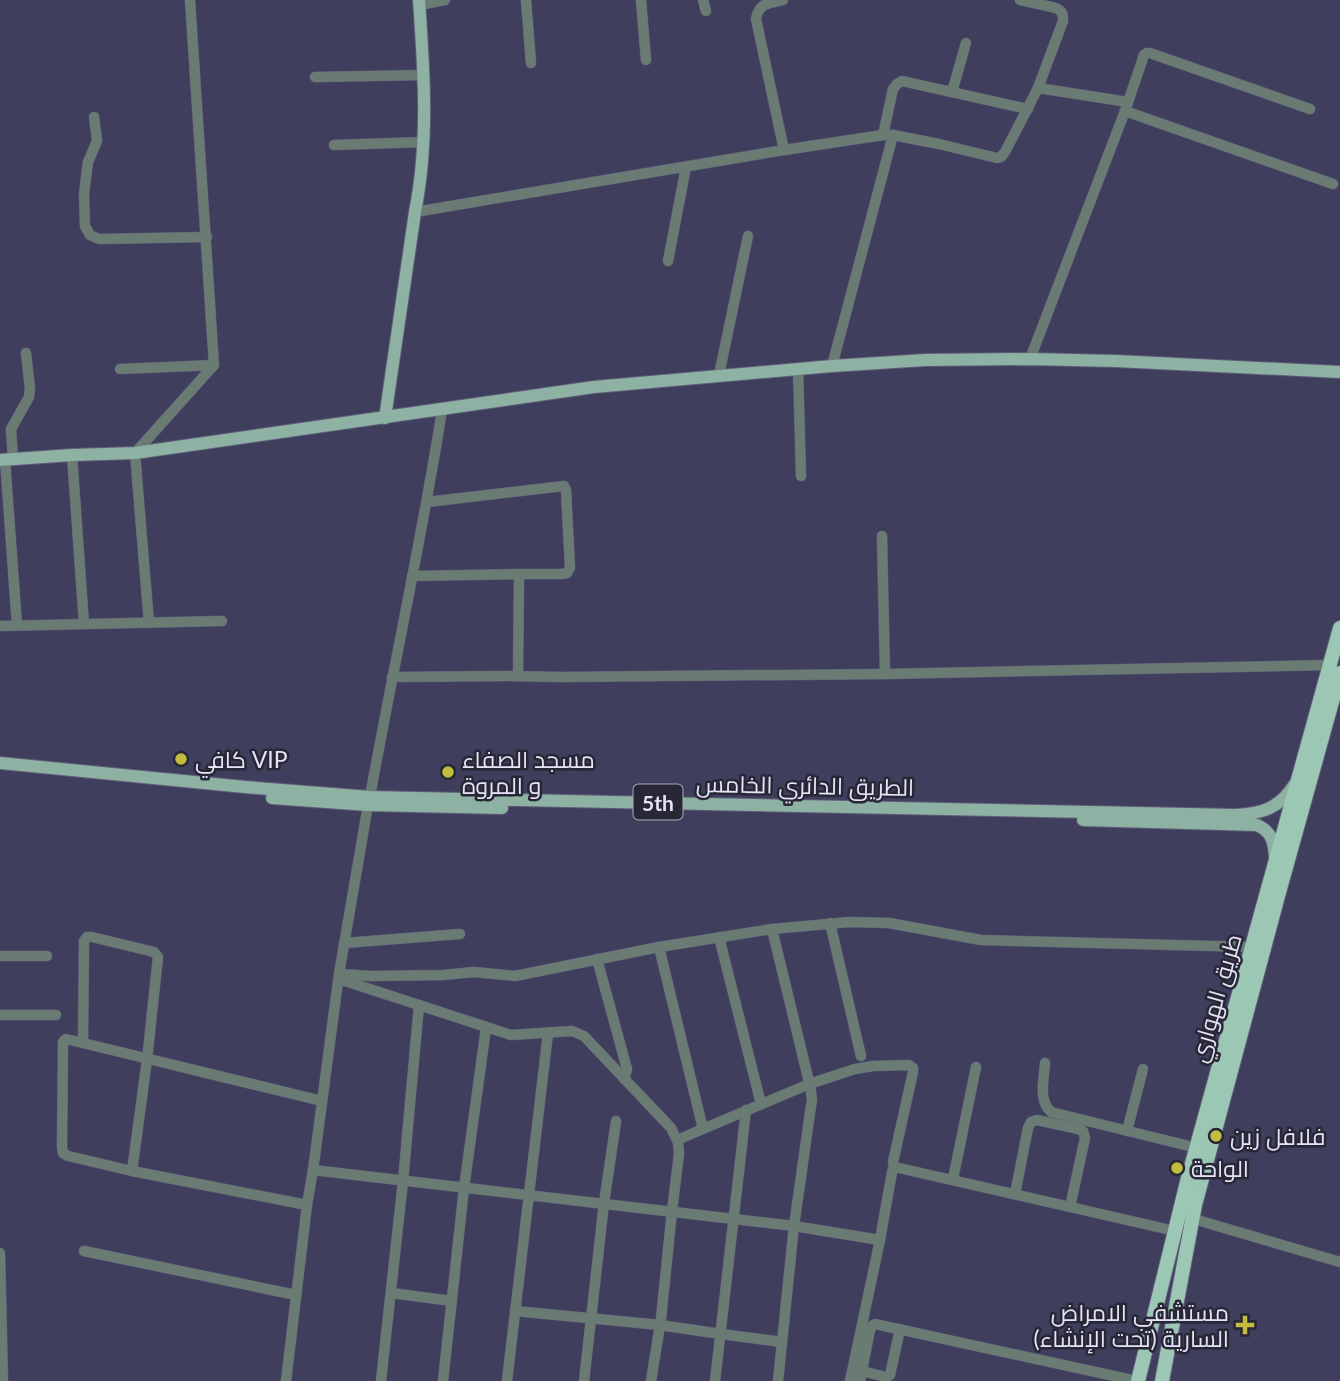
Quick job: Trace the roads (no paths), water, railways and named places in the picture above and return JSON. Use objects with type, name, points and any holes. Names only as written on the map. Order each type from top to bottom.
[{"type":"highway","name":"طريق الهواري","points":[[1138,1381],[1175,1231],[1185,1217],[1278,896],[1335,669],[1340,628]]},
{"type":"highway","name":"طريق الهواري","points":[[1162,1381],[1197,1148],[1299,774],[1335,669]]},
{"type":"main road","points":[[385,418],[424,142],[424,75],[419,3]]},
{"type":"main road","points":[[6,459],[135,453],[594,387],[832,366],[925,360],[1116,360],[1340,372]]},
{"type":"main road","name":"الطريق الدائري الخامس","points":[[0,763],[369,801]]},
{"type":"main road","name":"الطريق الدائري الخامس","points":[[0,770],[242,795],[369,801],[919,813],[1251,824],[1261,827],[1270,835],[1274,847],[1275,868]]},
{"type":"main road","name":"الطريق الدائري الخامس","points":[[919,813],[1250,814],[1277,804],[1293,788],[1299,774]]},
{"type":"street","points":[[149,622],[135,453],[214,365],[190,0]]},
{"type":"street","points":[[419,3],[445,0]]},
{"type":"street","points":[[526,0],[531,63]]},
{"type":"street","points":[[641,0],[646,60]]},
{"type":"street","points":[[704,0],[706,11]]},
{"type":"street","points":[[783,0],[762,5],[757,11],[756,19],[784,150]]},
{"type":"street","points":[[415,212],[888,135],[1001,157],[1038,88],[1063,21],[1062,11],[1056,8],[1020,0]]},
{"type":"street","points":[[952,92],[966,43]]},
{"type":"street","points":[[1030,359],[1147,53],[1310,109]]},
{"type":"street","points":[[315,78],[424,75]]},
{"type":"street","points":[[832,366],[888,135],[893,89],[900,82],[1028,109]]},
{"type":"street","points":[[1038,88],[1126,107],[1333,184]]},
{"type":"street","points":[[94,117],[97,141],[88,162],[84,188],[85,226],[90,235],[99,239],[207,237]]},
{"type":"street","points":[[334,145],[424,142]]},
{"type":"street","points":[[668,261],[686,167]]},
{"type":"street","points":[[719,375],[748,236]]},
{"type":"street","points":[[17,625],[6,459],[11,429],[29,397],[26,353]]},
{"type":"street","points":[[120,369],[214,365]]},
{"type":"street","points":[[798,369],[801,476]]},
{"type":"street","points":[[286,1381],[307,1205],[344,943],[442,410]]},
{"type":"street","points":[[72,454],[84,624]]},
{"type":"street","points":[[412,576],[567,573],[570,568],[564,486],[427,502]]},
{"type":"street","points":[[882,536],[885,674]]},
{"type":"street","points":[[518,676],[519,574]]},
{"type":"street","points":[[0,626],[222,621]]},
{"type":"street","points":[[392,677],[1335,669]]},
{"type":"street","points":[[339,977],[474,972],[515,976],[719,937],[850,922],[889,923],[989,940],[1253,947]]},
{"type":"street","points":[[831,923],[861,1056]]},
{"type":"street","points":[[772,929],[812,1105],[794,1226],[778,1381]]},
{"type":"street","points":[[344,943],[460,934]]},
{"type":"street","points":[[83,1043],[84,941],[87,937],[155,952],[158,957],[132,1171]]},
{"type":"street","points":[[719,937],[761,1104]]},
{"type":"street","points":[[659,947],[704,1129]]},
{"type":"street","points":[[0,956],[47,956]]},
{"type":"street","points":[[597,959],[627,1069],[624,1079]]},
{"type":"street","points":[[339,977],[511,1035],[572,1031],[581,1035],[671,1128],[677,1140],[679,1154],[651,1381]]},
{"type":"street","points":[[381,1381],[419,1005]]},
{"type":"street","points":[[0,1015],[56,1015]]},
{"type":"street","points":[[443,1381],[464,1188],[486,1028]]},
{"type":"street","points":[[507,1381],[548,1033]]},
{"type":"street","points":[[307,1205],[132,1171],[63,1153],[62,1042],[66,1040],[83,1043],[322,1101]]},
{"type":"street","points":[[1045,1063],[1043,1098],[1048,1110],[1197,1148]]},
{"type":"street","points":[[677,1140],[809,1084],[861,1067],[911,1066],[913,1072],[850,1381]]},
{"type":"street","points":[[953,1179],[976,1067]]},
{"type":"street","points":[[1127,1131],[1143,1069]]},
{"type":"street","points":[[715,1381],[746,1110]]},
{"type":"street","points":[[1015,1194],[1031,1122],[1037,1120],[1078,1129],[1083,1131],[1085,1138],[1070,1207]]},
{"type":"street","points":[[584,1381],[616,1121]]},
{"type":"street","points":[[894,1168],[953,1179],[1175,1231]]},
{"type":"street","points":[[313,1170],[794,1226],[880,1240]]},
{"type":"street","points":[[1185,1217],[1340,1262]]},
{"type":"street","points":[[84,1251],[296,1295]]},
{"type":"street","points":[[0,1253],[4,1381]]},
{"type":"street","points":[[391,1293],[452,1301]]},
{"type":"street","points":[[515,1311],[660,1325],[782,1342]]},
{"type":"street","points":[[900,1329],[890,1375],[861,1376],[872,1326],[878,1325],[900,1329],[1138,1381]]},
{"type":"place","name":"كافي VIP","points":[[181,759]]},
{"type":"place","name":"مسجد الصفاء و المروة","points":[[448,772]]},
{"type":"place","name":"فلافل زين","points":[[1216,1136]]},
{"type":"place","name":"الواحة","points":[[1177,1168]]},
{"type":"place","name":"مستشفي الامراض السارية (تحت الإنشاء)","points":[[1245,1325]]}]
